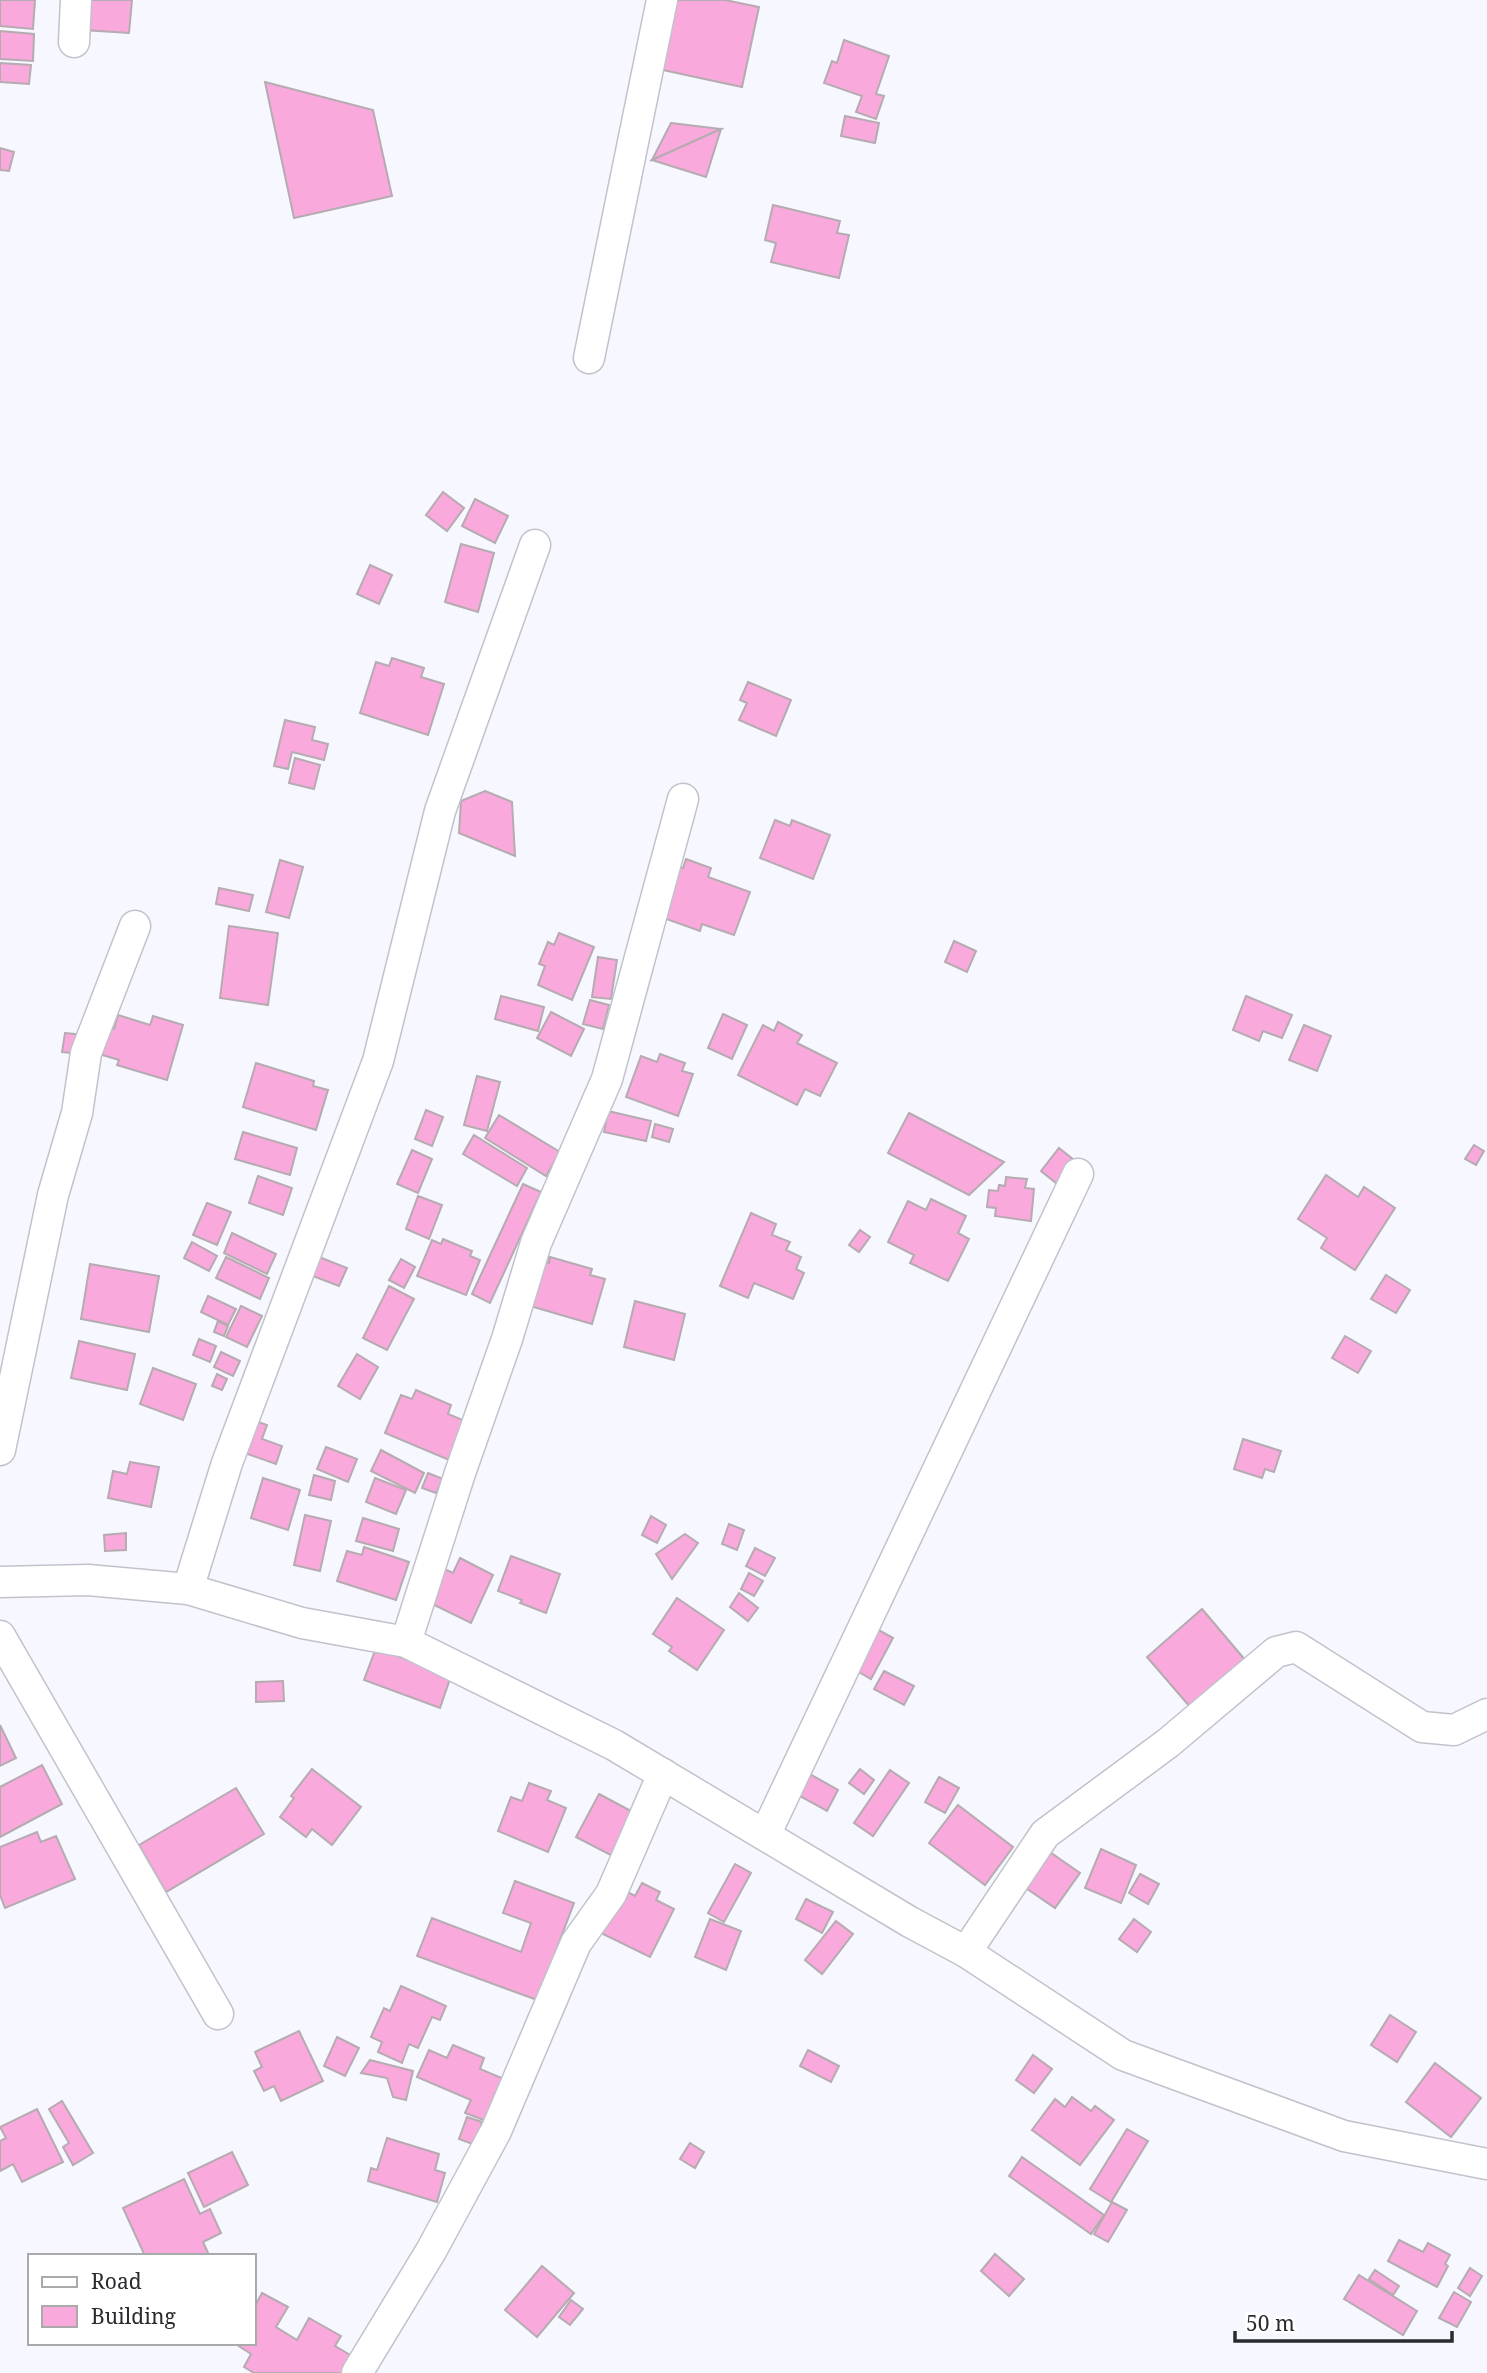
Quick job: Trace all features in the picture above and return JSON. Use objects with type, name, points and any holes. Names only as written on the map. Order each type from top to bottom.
[{"type":"street","points":[[74,42],[76,0]]},
{"type":"street","points":[[589,358],[662,0]]},
{"type":"street","points":[[188,1589],[227,1463],[378,1060],[440,811],[535,545]]},
{"type":"street","points":[[406,1642],[460,1473],[507,1339],[536,1243],[607,1079],[683,799]]},
{"type":"street","points":[[0,1450],[53,1195],[77,1113],[86,1053],[135,926]]},
{"type":"street","points":[[765,1835],[1078,1174]]},
{"type":"street","points":[[0,1582],[88,1580],[188,1589],[302,1623],[406,1642],[614,1745],[910,1922],[966,1952],[1123,2055],[1344,2136],[1487,2164]]},
{"type":"street","points":[[0,1636],[218,2014]]},
{"type":"street","points":[[966,1952],[1045,1834],[1168,1743],[1276,1652],[1296,1647],[1422,1727],[1454,1730],[1487,1714]]},
{"type":"street","points":[[357,2373],[431,2251],[496,2131],[576,1943],[611,1894],[663,1774]]},
{"type":"building","points":[[0,0],[35,0],[33,29],[0,26]]},
{"type":"building","points":[[83,0],[132,0],[129,33],[83,30]]},
{"type":"building","points":[[673,0],[725,0],[759,7],[742,87],[658,69]]},
{"type":"building","points":[[0,31],[34,34],[33,61],[0,59]]},
{"type":"building","points":[[844,40],[889,56],[876,94],[884,96],[876,119],[856,112],[862,96],[824,83],[832,61],[837,63]]},
{"type":"building","points":[[0,63],[31,65],[29,84],[0,82]]},
{"type":"building","points":[[265,82],[373,110],[392,196],[294,218]]},
{"type":"building","points":[[845,116],[879,123],[875,143],[841,136]]},
{"type":"building","points":[[671,123],[721,129],[652,160]]},
{"type":"building","points":[[721,129],[706,177],[652,160]]},
{"type":"building","points":[[0,148],[14,152],[9,171],[0,170]]},
{"type":"building","points":[[773,205],[840,221],[837,233],[849,235],[839,278],[771,262],[776,243],[765,240]]},
{"type":"building","points":[[443,492],[464,508],[447,531],[426,515]]},
{"type":"building","points":[[475,499],[508,516],[495,543],[462,526]]},
{"type":"building","points":[[461,544],[494,553],[478,612],[445,602]]},
{"type":"building","points":[[370,565],[392,575],[379,604],[357,594]]},
{"type":"building","points":[[392,658],[424,668],[421,677],[444,684],[428,735],[360,713],[376,662],[389,666]]},
{"type":"building","points":[[748,682],[791,700],[776,736],[739,720],[747,703],[740,700]]},
{"type":"building","points":[[285,720],[315,727],[312,740],[328,744],[324,760],[292,752],[288,769],[274,766]]},
{"type":"building","points":[[295,758],[320,765],[314,789],[289,783]]},
{"type":"building","points":[[485,791],[512,802],[515,856],[459,833],[461,801]]},
{"type":"building","points":[[775,820],[790,826],[792,820],[830,835],[813,879],[760,858]]},
{"type":"building","points":[[686,859],[711,868],[708,877],[750,892],[734,935],[702,924],[700,931],[655,915],[673,865],[683,868]]},
{"type":"building","points":[[280,860],[303,867],[289,918],[266,912]]},
{"type":"building","points":[[219,888],[253,895],[249,911],[216,904]]},
{"type":"building","points":[[229,926],[278,933],[268,1005],[220,998]]},
{"type":"building","points":[[559,933],[594,947],[572,1000],[538,985],[545,966],[539,964],[548,942],[554,945]]},
{"type":"building","points":[[954,941],[976,951],[967,972],[945,962]]},
{"type":"building","points":[[598,957],[617,960],[611,999],[592,997]]},
{"type":"building","points":[[501,996],[544,1007],[538,1031],[495,1019]]},
{"type":"building","points":[[1246,996],[1292,1015],[1282,1038],[1263,1031],[1259,1041],[1233,1030]]},
{"type":"building","points":[[590,1000],[609,1005],[603,1029],[583,1024]]},
{"type":"building","points":[[551,1012],[584,1029],[571,1056],[537,1038]]},
{"type":"building","points":[[723,1014],[747,1025],[732,1059],[708,1048]]},
{"type":"building","points":[[118,1015],[150,1025],[153,1016],[183,1025],[167,1080],[117,1065],[119,1060],[96,1053],[104,1026],[114,1029]]},
{"type":"building","points":[[778,1022],[802,1035],[797,1043],[837,1063],[820,1096],[805,1089],[797,1105],[738,1075],[763,1025],[774,1031]]},
{"type":"building","points":[[1304,1025],[1331,1036],[1317,1071],[1289,1060]]},
{"type":"building","points":[[65,1033],[84,1035],[82,1054],[62,1052]]},
{"type":"building","points":[[660,1054],[685,1063],[682,1071],[693,1074],[678,1116],[626,1097],[641,1056],[657,1062]]},
{"type":"building","points":[[256,1063],[314,1081],[313,1086],[328,1090],[316,1130],[243,1107]]},
{"type":"building","points":[[477,1076],[500,1082],[487,1131],[464,1125]]},
{"type":"building","points":[[426,1110],[443,1117],[432,1146],[415,1139]]},
{"type":"building","points":[[608,1111],[651,1121],[646,1141],[604,1132]]},
{"type":"building","points":[[909,1113],[1004,1162],[969,1195],[888,1153]]},
{"type":"building","points":[[499,1115],[560,1152],[546,1176],[485,1138]]},
{"type":"building","points":[[655,1124],[673,1129],[669,1142],[652,1137]]},
{"type":"building","points":[[243,1132],[297,1148],[290,1175],[235,1159]]},
{"type":"building","points":[[474,1135],[527,1168],[517,1186],[463,1154]]},
{"type":"building","points":[[1474,1145],[1484,1151],[1476,1165],[1465,1159]]},
{"type":"building","points":[[1059,1148],[1074,1160],[1056,1183],[1041,1171]]},
{"type":"building","points":[[412,1150],[432,1159],[418,1193],[397,1184]]},
{"type":"building","points":[[1326,1175],[1358,1197],[1364,1187],[1395,1208],[1355,1270],[1321,1248],[1327,1238],[1298,1219]]},
{"type":"building","points":[[258,1176],[292,1188],[283,1215],[249,1203]]},
{"type":"building","points":[[1006,1177],[1027,1179],[1025,1188],[1034,1189],[1031,1221],[995,1216],[996,1208],[987,1207],[989,1190],[998,1191],[999,1185],[1005,1186]]},
{"type":"building","points":[[523,1184],[541,1192],[490,1303],[472,1294]]},
{"type":"building","points":[[418,1196],[442,1205],[429,1239],[406,1229]]},
{"type":"building","points":[[931,1199],[966,1216],[958,1233],[969,1239],[948,1281],[910,1263],[914,1255],[888,1242],[908,1201],[926,1210]]},
{"type":"building","points":[[207,1203],[231,1212],[217,1245],[193,1235]]},
{"type":"building","points":[[751,1213],[776,1224],[772,1235],[790,1242],[786,1250],[801,1257],[796,1269],[804,1273],[793,1299],[754,1283],[748,1298],[720,1286]]},
{"type":"building","points":[[860,1230],[870,1237],[859,1252],[849,1245]]},
{"type":"building","points":[[232,1233],[276,1254],[267,1274],[224,1253]]},
{"type":"building","points":[[443,1239],[472,1251],[470,1256],[480,1260],[466,1295],[417,1276],[432,1240],[441,1244]]},
{"type":"building","points":[[192,1242],[217,1256],[209,1271],[184,1258]]},
{"type":"building","points":[[309,1253],[347,1268],[339,1286],[302,1272]]},
{"type":"building","points":[[226,1257],[269,1278],[260,1299],[216,1278]]},
{"type":"building","points":[[548,1257],[591,1271],[578,1312],[535,1298]]},
{"type":"building","points":[[550,1257],[592,1269],[590,1275],[605,1279],[592,1324],[520,1303],[533,1258],[549,1263]]},
{"type":"building","points":[[401,1259],[415,1267],[404,1288],[389,1280]]},
{"type":"building","points":[[90,1264],[159,1276],[149,1332],[81,1319]]},
{"type":"building","points":[[1386,1275],[1410,1290],[1396,1313],[1371,1299]]},
{"type":"building","points":[[389,1286],[414,1299],[387,1350],[363,1338]]},
{"type":"building","points":[[208,1296],[236,1309],[228,1325],[201,1312]]},
{"type":"building","points":[[635,1301],[685,1314],[674,1360],[624,1347]]},
{"type":"building","points":[[241,1306],[262,1316],[247,1347],[226,1337]]},
{"type":"building","points":[[218,1321],[228,1326],[224,1336],[214,1332]]},
{"type":"building","points":[[1345,1336],[1371,1351],[1358,1373],[1332,1358]]},
{"type":"building","points":[[199,1339],[216,1346],[210,1362],[193,1355]]},
{"type":"building","points":[[79,1341],[135,1354],[127,1390],[71,1378]]},
{"type":"building","points":[[221,1352],[240,1361],[233,1376],[214,1367]]},
{"type":"building","points":[[357,1354],[378,1367],[360,1399],[338,1386]]},
{"type":"building","points":[[153,1368],[196,1384],[183,1420],[140,1404]]},
{"type":"building","points":[[217,1374],[227,1379],[222,1390],[212,1386]]},
{"type":"building","points":[[416,1390],[451,1405],[448,1414],[465,1421],[449,1460],[385,1433],[401,1395],[412,1399]]},
{"type":"building","points":[[250,1419],[267,1425],[262,1439],[282,1446],[276,1464],[239,1451]]},
{"type":"building","points":[[1243,1439],[1281,1451],[1274,1472],[1265,1469],[1262,1478],[1234,1469]]},
{"type":"building","points":[[326,1447],[357,1459],[348,1482],[317,1469]]},
{"type":"building","points":[[381,1450],[424,1473],[415,1493],[371,1471]]},
{"type":"building","points":[[130,1462],[159,1467],[151,1507],[108,1498],[113,1471],[127,1474]]},
{"type":"building","points":[[428,1473],[443,1479],[436,1493],[422,1488]]},
{"type":"building","points":[[314,1475],[335,1481],[331,1500],[309,1495]]},
{"type":"building","points":[[263,1478],[300,1490],[288,1530],[251,1518]]},
{"type":"building","points":[[375,1478],[406,1490],[396,1514],[366,1502]]},
{"type":"building","points":[[305,1515],[331,1521],[320,1571],[294,1565]]},
{"type":"building","points":[[651,1516],[666,1525],[657,1543],[642,1535]]},
{"type":"building","points":[[363,1518],[399,1529],[393,1551],[356,1541]]},
{"type":"building","points":[[729,1524],[744,1530],[737,1550],[722,1544]]},
{"type":"building","points":[[126,1533],[126,1550],[105,1551],[104,1535]]},
{"type":"building","points":[[685,1534],[698,1543],[672,1579],[656,1554]]},
{"type":"building","points":[[364,1547],[409,1562],[396,1600],[337,1581],[347,1551],[362,1555]]},
{"type":"building","points":[[755,1548],[775,1558],[765,1576],[746,1566]]},
{"type":"building","points":[[511,1556],[560,1574],[546,1613],[498,1591]]},
{"type":"building","points":[[460,1558],[493,1575],[471,1623],[420,1598],[436,1565],[453,1573]]},
{"type":"building","points":[[749,1573],[763,1581],[754,1596],[741,1589]]},
{"type":"building","points":[[739,1593],[758,1608],[748,1621],[730,1607]]},
{"type":"building","points":[[677,1598],[724,1630],[697,1670],[669,1651],[672,1647],[653,1634]]},
{"type":"building","points":[[1202,1609],[1246,1661],[1191,1708],[1147,1657]]},
{"type":"building","points":[[873,1627],[893,1638],[871,1679],[850,1667]]},
{"type":"building","points":[[376,1648],[451,1676],[440,1708],[364,1680]]},
{"type":"building","points":[[884,1671],[914,1686],[904,1705],[874,1689]]},
{"type":"building","points":[[283,1681],[284,1701],[256,1702],[256,1682]]},
{"type":"building","points":[[0,1725],[16,1758],[0,1766]]},
{"type":"building","points":[[42,1765],[62,1804],[0,1837],[0,1787]]},
{"type":"building","points":[[312,1769],[361,1807],[332,1845],[312,1829],[306,1837],[280,1817],[294,1798],[291,1796]]},
{"type":"building","points":[[801,1769],[838,1790],[827,1811],[789,1790]]},
{"type":"building","points":[[860,1769],[874,1780],[864,1794],[849,1783]]},
{"type":"building","points":[[890,1770],[909,1783],[873,1836],[854,1823]]},
{"type":"building","points":[[939,1777],[959,1788],[945,1813],[925,1802]]},
{"type":"building","points":[[529,1783],[551,1791],[547,1800],[566,1808],[548,1852],[498,1831],[511,1797],[522,1801]]},
{"type":"building","points":[[236,1788],[264,1834],[166,1892],[139,1845]]},
{"type":"building","points":[[599,1794],[646,1819],[624,1862],[576,1837]]},
{"type":"building","points":[[958,1805],[1013,1847],[985,1885],[929,1843]]},
{"type":"building","points":[[37,1832],[41,1842],[56,1836],[75,1879],[5,1908],[0,1895],[0,1847]]},
{"type":"building","points":[[1101,1849],[1136,1865],[1121,1903],[1085,1888]]},
{"type":"building","points":[[1047,1850],[1080,1873],[1055,1908],[1023,1886]]},
{"type":"building","points":[[735,1864],[751,1873],[724,1922],[708,1913]]},
{"type":"building","points":[[1140,1874],[1159,1884],[1148,1904],[1129,1893]]},
{"type":"building","points":[[515,1881],[574,1903],[537,2000],[417,1956],[432,1918],[521,1952],[531,1923],[503,1913]]},
{"type":"building","points":[[642,1883],[660,1892],[656,1900],[674,1909],[650,1957],[601,1933],[622,1889],[635,1896]]},
{"type":"building","points":[[806,1899],[833,1912],[822,1933],[796,1919]]},
{"type":"building","points":[[710,1919],[741,1931],[726,1970],[695,1957]]},
{"type":"building","points":[[1134,1919],[1151,1932],[1137,1952],[1119,1939]]},
{"type":"building","points":[[836,1921],[853,1934],[822,1974],[805,1960]]},
{"type":"building","points":[[401,1986],[446,2006],[440,2020],[432,2017],[418,2048],[409,2044],[402,2063],[378,2052],[382,2042],[371,2037],[384,2008],[390,2011]]},
{"type":"building","points":[[1390,2015],[1416,2032],[1397,2062],[1371,2045]]},
{"type":"building","points":[[299,2031],[323,2081],[281,2101],[274,2086],[264,2091],[254,2071],[262,2067],[255,2052]]},
{"type":"building","points":[[337,2037],[359,2048],[345,2076],[324,2066]]},
{"type":"building","points":[[453,2045],[484,2058],[480,2069],[504,2079],[486,2121],[465,2113],[471,2100],[417,2077],[429,2050],[447,2058]]},
{"type":"building","points":[[808,2050],[839,2066],[831,2082],[800,2066]]},
{"type":"building","points":[[1033,2055],[1052,2069],[1034,2093],[1016,2080]]},
{"type":"building","points":[[370,2060],[413,2071],[406,2100],[393,2097],[387,2078],[361,2073]]},
{"type":"building","points":[[1435,2063],[1481,2098],[1451,2137],[1406,2102]]},
{"type":"building","points":[[1072,2097],[1091,2111],[1095,2106],[1114,2120],[1080,2165],[1032,2130],[1055,2099],[1065,2107]]},
{"type":"building","points":[[62,2101],[93,2153],[73,2165],[63,2147],[69,2143],[49,2109]]},
{"type":"building","points":[[37,2109],[63,2162],[22,2182],[13,2164],[0,2171],[0,2141],[6,2138],[0,2127]]},
{"type":"building","points":[[467,2117],[482,2122],[475,2145],[459,2139]]},
{"type":"building","points":[[1127,2129],[1148,2141],[1111,2202],[1090,2189]]},
{"type":"building","points":[[387,2138],[439,2154],[435,2170],[445,2173],[437,2202],[368,2181],[371,2168],[377,2170]]},
{"type":"building","points":[[690,2143],[704,2152],[695,2168],[680,2159]]},
{"type":"building","points":[[232,2152],[248,2185],[204,2207],[188,2173]]},
{"type":"building","points":[[1022,2157],[1104,2215],[1091,2234],[1009,2176]]},
{"type":"building","points":[[184,2179],[200,2214],[210,2209],[221,2233],[203,2242],[209,2254],[144,2254],[123,2208]]},
{"type":"building","points":[[1112,2202],[1127,2210],[1108,2242],[1094,2234]]},
{"type":"building","points":[[1399,2240],[1423,2252],[1428,2243],[1450,2255],[1445,2264],[1448,2266],[1437,2287],[1388,2261]]},
{"type":"building","points":[[995,2254],[1024,2279],[1009,2296],[981,2271]]},
{"type":"building","points":[[542,2266],[574,2293],[537,2337],[505,2310]]},
{"type":"building","points":[[1470,2268],[1482,2276],[1470,2296],[1458,2288]]},
{"type":"building","points":[[1375,2270],[1399,2286],[1393,2295],[1369,2279]]},
{"type":"building","points":[[1359,2275],[1417,2311],[1403,2335],[1344,2299]]},
{"type":"building","points":[[1454,2292],[1471,2302],[1457,2327],[1439,2318]]},
{"type":"building","points":[[262,2293],[288,2307],[276,2327],[297,2340],[309,2318],[341,2336],[335,2346],[352,2356],[342,2373],[254,2373],[244,2367],[251,2354],[237,2345],[256,2345],[256,2304]]},
{"type":"building","points":[[571,2300],[583,2309],[570,2325],[559,2317]]}]
